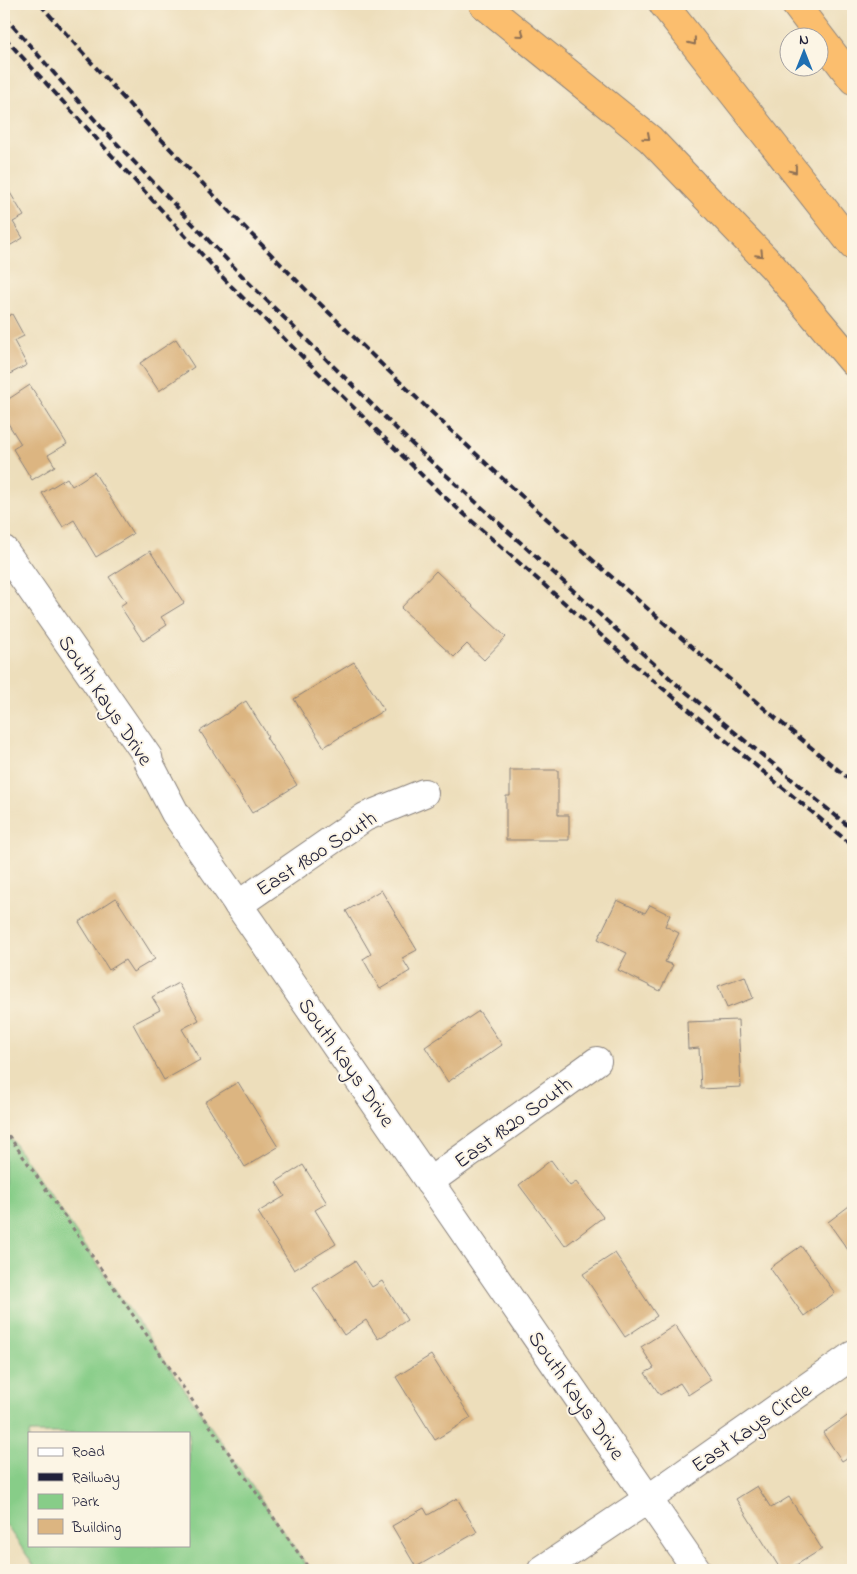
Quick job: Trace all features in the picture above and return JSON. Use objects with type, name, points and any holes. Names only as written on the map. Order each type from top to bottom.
[{"type":"highway","points":[[483,4],[650,139],[773,267],[853,362]]},
{"type":"highway","points":[[663,4],[853,246]]},
{"type":"highway","points":[[795,4],[853,80]]},
{"type":"street","name":"South Kays Drive","points":[[4,550],[148,757],[149,763],[175,813],[697,1570]]},
{"type":"street","name":"East 1800 South","points":[[238,904],[365,817],[424,793]]},
{"type":"street","name":"East 1820 South","points":[[429,1182],[597,1061]]},
{"type":"street","name":"East Kays Circle","points":[[542,1570],[648,1499],[853,1355]]},
{"type":"path","points":[[4,1129],[310,1570]]},
{"type":"green space","points":[[4,1129],[310,1570],[37,1570],[4,1522]]},
{"type":"building","points":[[9,191],[24,216],[13,222],[23,238],[4,249],[4,194]]},
{"type":"building","points":[[12,314],[24,336],[14,341],[27,365],[4,377],[4,319]]},
{"type":"building","points":[[176,339],[194,367],[159,391],[140,363]]},
{"type":"building","points":[[30,385],[67,444],[48,455],[55,466],[32,480],[13,449],[21,444],[4,417],[4,402]]},
{"type":"building","points":[[94,472],[133,534],[96,557],[74,520],[63,527],[42,493],[67,478],[72,486]]},
{"type":"building","points":[[150,551],[184,603],[161,617],[167,625],[143,641],[120,606],[126,602],[109,577]]},
{"type":"building","points":[[436,571],[506,637],[484,660],[467,644],[454,657],[401,608]]},
{"type":"building","points":[[354,662],[384,710],[324,747],[294,699]]},
{"type":"building","points":[[246,701],[268,736],[266,737],[297,785],[252,813],[200,731]]},
{"type":"building","points":[[510,770],[558,770],[558,815],[569,815],[569,840],[506,840],[506,796],[510,796]]},
{"type":"building","points":[[381,890],[417,950],[402,958],[410,971],[380,989],[363,959],[371,954],[346,911]]},
{"type":"building","points":[[116,898],[155,959],[133,972],[125,960],[109,970],[79,922]]},
{"type":"building","points":[[617,900],[645,913],[650,905],[670,915],[665,926],[679,933],[665,962],[673,965],[660,991],[618,970],[627,953],[598,939]]},
{"type":"building","points":[[745,976],[753,998],[727,1008],[718,986]]},
{"type":"building","points":[[178,983],[199,1020],[182,1029],[200,1060],[164,1080],[133,1024],[160,1010],[152,997]]},
{"type":"building","points":[[479,1011],[502,1045],[448,1082],[425,1047]]},
{"type":"building","points":[[738,1020],[741,1087],[701,1089],[699,1048],[688,1049],[687,1022]]},
{"type":"building","points":[[238,1082],[278,1147],[245,1167],[205,1102]]},
{"type":"building","points":[[551,1160],[570,1186],[576,1182],[603,1217],[565,1246],[519,1185]]},
{"type":"building","points":[[303,1165],[327,1203],[315,1210],[336,1244],[294,1270],[258,1212],[285,1196],[276,1182]]},
{"type":"building","points":[[853,1203],[853,1257],[828,1222]]},
{"type":"building","points":[[801,1246],[835,1293],[804,1316],[770,1268]]},
{"type":"building","points":[[615,1253],[657,1316],[625,1337],[583,1274]]},
{"type":"building","points":[[355,1261],[372,1287],[382,1281],[407,1320],[378,1339],[366,1320],[344,1335],[313,1288]]},
{"type":"building","points":[[675,1325],[711,1380],[688,1395],[680,1383],[660,1395],[645,1373],[654,1368],[641,1347]]},
{"type":"building","points":[[431,1355],[471,1418],[435,1440],[396,1377]]},
{"type":"building","points":[[853,1412],[853,1454],[842,1461],[823,1433]]},
{"type":"building","points":[[757,1486],[771,1508],[789,1497],[822,1549],[788,1570],[781,1570],[736,1499]]},
{"type":"building","points":[[457,1498],[477,1532],[416,1567],[392,1526],[424,1508],[428,1515]]},
{"type":"railway","points":[[40,4],[230,212],[430,410],[638,600],[853,782]]},
{"type":"railway","points":[[4,16],[102,128],[248,282],[413,445],[674,682],[853,830]]},
{"type":"railway","points":[[4,37],[228,283],[439,492],[637,667],[853,846]]}]
